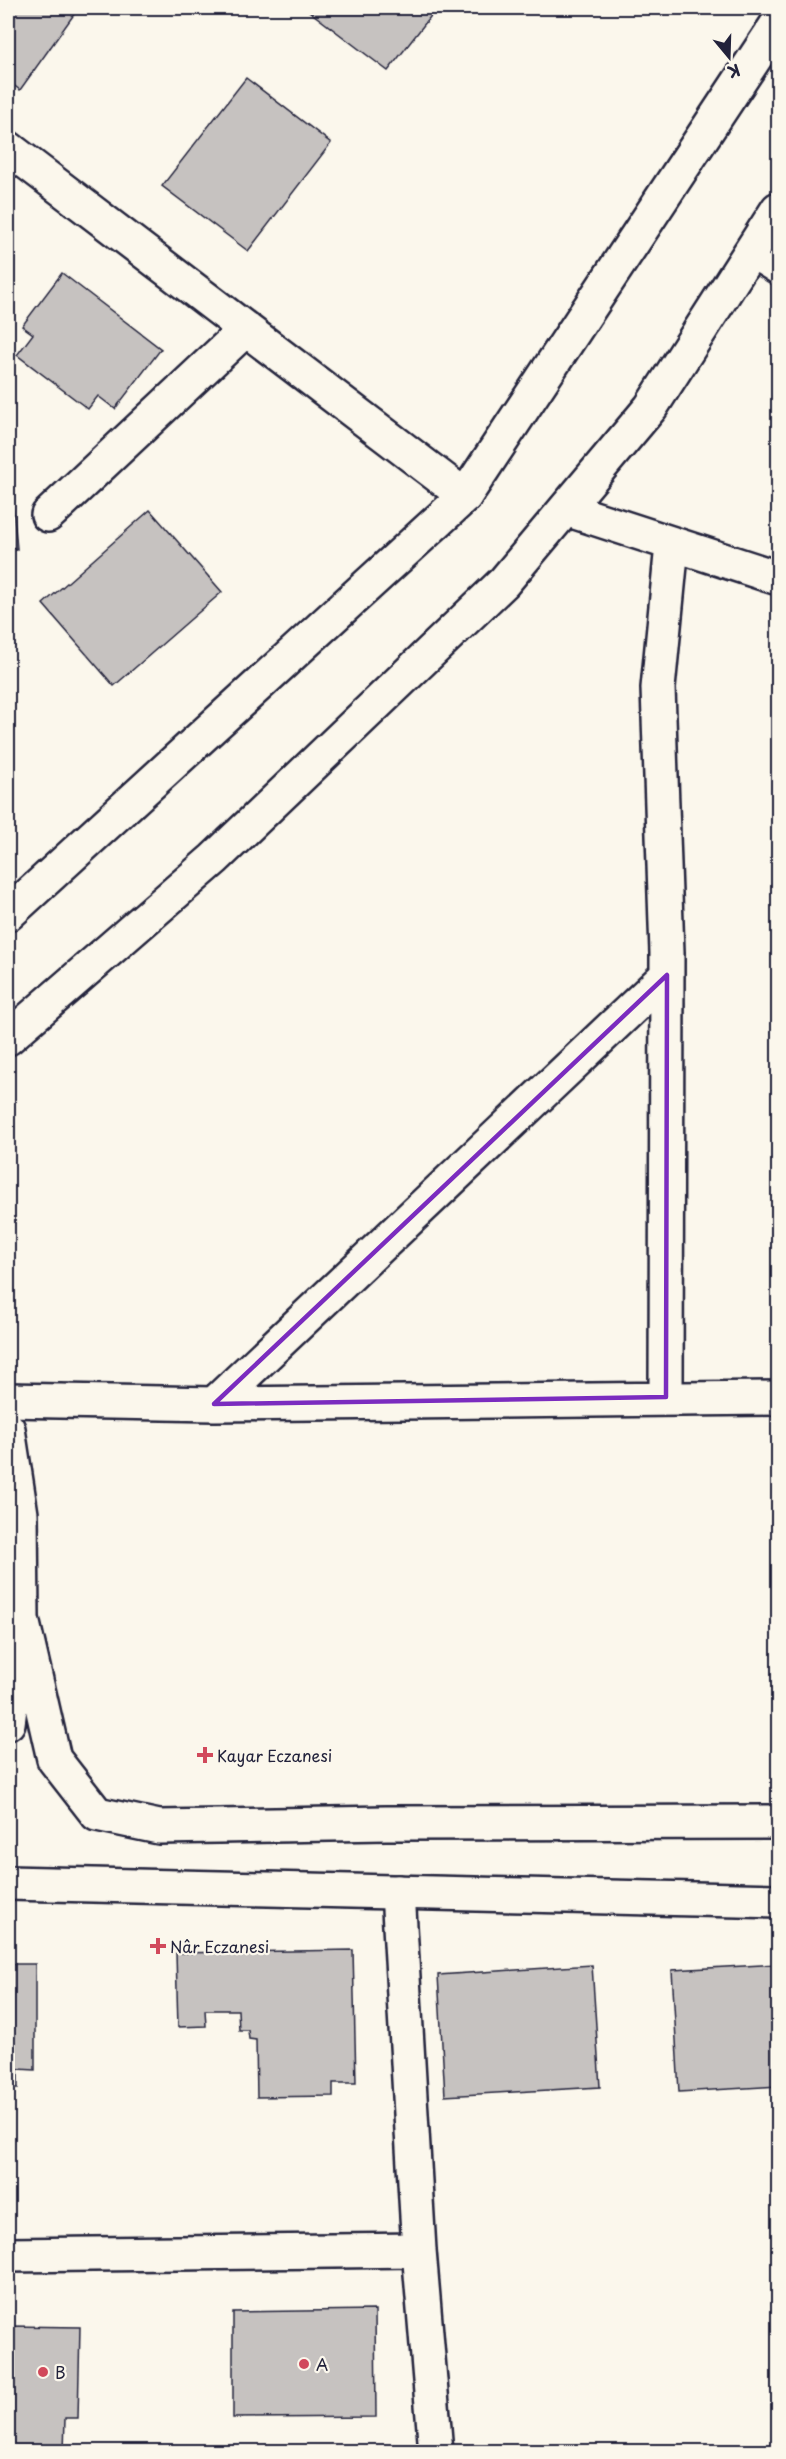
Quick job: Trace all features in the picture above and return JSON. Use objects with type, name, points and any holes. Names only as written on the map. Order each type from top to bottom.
[{"type":"street","points":[[8,914],[465,496],[778,24]]},
{"type":"street","points":[[8,148],[465,496]]},
{"type":"street","points":[[8,1038],[214,859],[504,582],[651,407],[778,209]]},
{"type":"street","points":[[48,515],[246,329]]},
{"type":"street","points":[[566,509],[778,578]]},
{"type":"street","points":[[666,1397],[667,975],[658,688],[672,545]]},
{"type":"street","points":[[214,1404],[667,975]]},
{"type":"street","points":[[8,1400],[214,1404],[666,1397],[778,1398]]},
{"type":"street","points":[[8,1429],[21,1514],[22,1619],[8,1723]]},
{"type":"street","points":[[22,1619],[54,1759],[97,1814],[159,1827],[386,1823],[778,1822]]},
{"type":"street","points":[[8,1883],[778,1901]]},
{"type":"street","points":[[398,1892],[419,2250],[436,2451]]},
{"type":"street","points":[[8,2255],[419,2250]]},
{"type":"lane","points":[[749,256],[778,274]]},
{"type":"highlighted area","points":[[667,975],[666,1397],[214,1404]]},
{"type":"building","points":[[8,8],[67,8],[75,13],[20,90],[8,81]]},
{"type":"building","points":[[305,8],[437,8],[388,71]]},
{"type":"building","points":[[246,78],[331,143],[248,251],[162,186]]},
{"type":"building","points":[[62,273],[161,349],[115,409],[98,396],[88,409],[17,355],[33,334],[22,326]]},
{"type":"building","points":[[8,499],[13,505],[17,549],[8,546]]},
{"type":"building","points":[[150,510],[222,592],[114,686],[43,604]]},
{"type":"building","points":[[353,1950],[356,2083],[333,2083],[333,2096],[257,2097],[256,2040],[249,2039],[248,2030],[239,2030],[238,2010],[205,2010],[206,2026],[178,2027],[176,1953]]},
{"type":"building","points":[[8,1952],[12,1952],[12,1964],[35,1964],[35,2070],[18,2069],[18,2088],[8,2088]]},
{"type":"building","points":[[778,1964],[778,2086],[679,2092],[672,1970]]},
{"type":"building","points":[[592,1965],[600,2087],[445,2096],[438,1975]]},
{"type":"building","name":"A","points":[[375,2310],[376,2417],[233,2418],[233,2312]]},
{"type":"building","name":"B","points":[[8,2326],[80,2327],[78,2418],[65,2418],[64,2452],[8,2452]]},
{"type":"place","name":"Kayar Eczanesi","points":[[205,1755]]},
{"type":"place","name":"Nâr Eczanesi","points":[[158,1946]]},
{"type":"place","name":"A","points":[[304,2364]]},
{"type":"place","name":"B","points":[[43,2372]]}]
